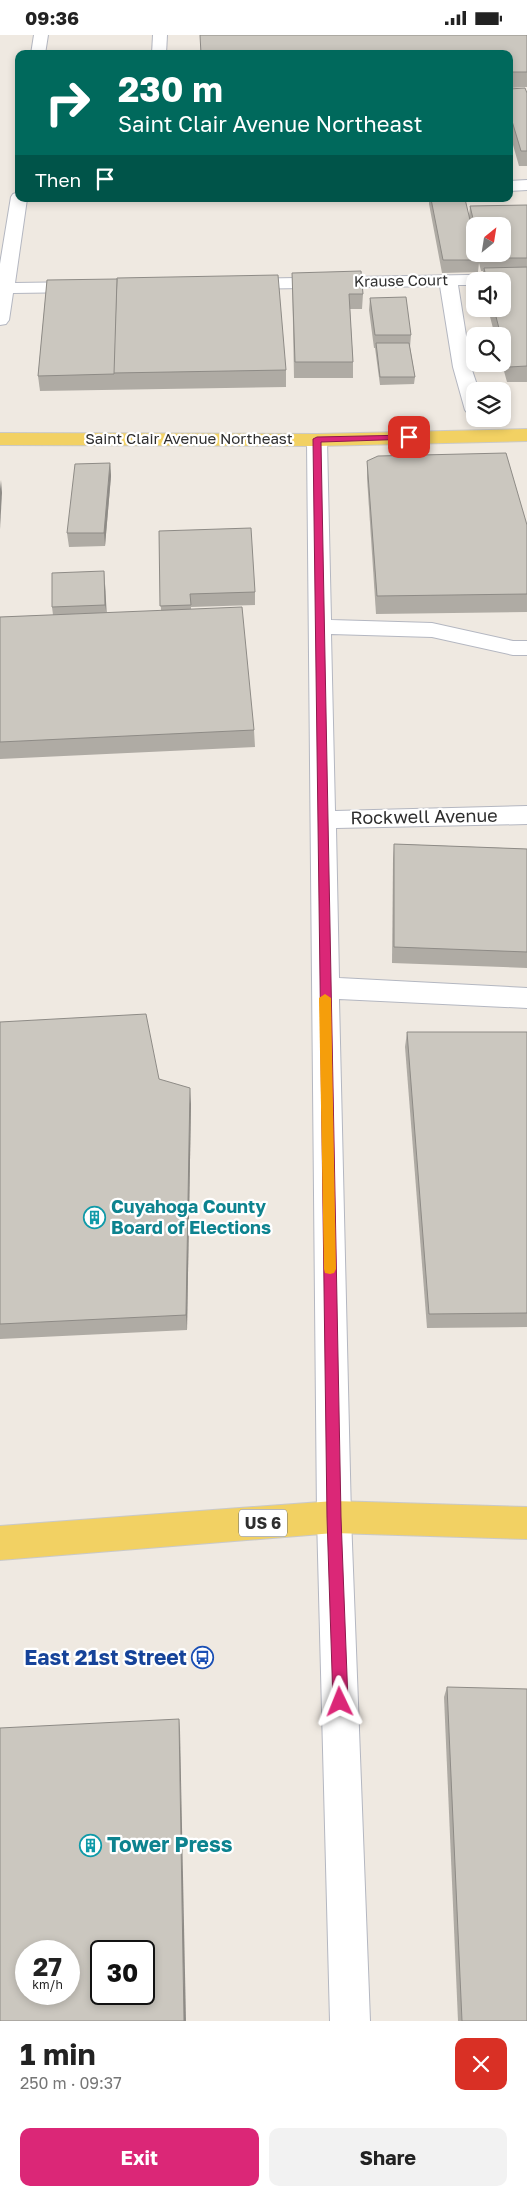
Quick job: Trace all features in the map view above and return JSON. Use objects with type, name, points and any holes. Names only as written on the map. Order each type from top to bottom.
[{"type":"main road","name":"Saint Clair Avenue Northeast","points":[[0,439],[317,439],[481,427],[527,435]]},
{"type":"main road","name":"US 6","points":[[0,1543],[334,1517],[527,1523]]},
{"type":"street","points":[[39,50],[41,35]]},
{"type":"street","points":[[159,50],[160,35]]},
{"type":"street","points":[[513,186],[527,185]]},
{"type":"street","points":[[0,194],[15,196]]},
{"type":"street","points":[[18,202],[2,304],[96,287]]},
{"type":"street","name":"Krause Court","points":[[223,284],[527,279]]},
{"type":"street","points":[[448,280],[462,367],[467,382]]},
{"type":"street","points":[[317,439],[334,1517],[350,2021]]},
{"type":"street","points":[[320,626],[432,630],[513,648],[527,648]]},
{"type":"street","name":"Rockwell Avenue","points":[[322,820],[527,815]]},
{"type":"street","points":[[325,988],[527,998]]},
{"type":"building","points":[[200,35],[527,35],[527,72],[513,72],[513,50],[201,50]]},
{"type":"building","points":[[525,88],[527,93],[527,151],[521,151],[513,124],[513,89]]},
{"type":"building","points":[[432,202],[466,202],[469,217],[466,217],[466,260],[443,260]]},
{"type":"building","points":[[527,205],[527,258],[511,258],[511,217],[473,217],[470,206]]},
{"type":"building","points":[[527,267],[527,366],[511,367],[511,327],[499,327],[496,317],[511,317],[511,272],[485,272],[484,268]]},
{"type":"building","points":[[361,271],[363,294],[349,294],[353,362],[295,362],[292,273]]},
{"type":"building","points":[[278,275],[286,370],[113,373],[117,278]]},
{"type":"building","points":[[117,279],[114,374],[38,376],[47,280]]},
{"type":"building","points":[[406,297],[411,335],[375,335],[370,298]]},
{"type":"building","points":[[376,343],[409,343],[415,377],[380,377]]},
{"type":"building","points":[[506,453],[527,525],[527,594],[377,596],[367,461],[378,456]]},
{"type":"building","points":[[110,463],[104,533],[67,533],[75,464]]},
{"type":"building","points":[[251,528],[255,592],[190,594],[191,605],[160,606],[159,531]]},
{"type":"building","points":[[104,571],[105,605],[52,607],[52,573]]},
{"type":"building","points":[[242,607],[254,730],[0,742],[0,617]]},
{"type":"building","points":[[394,844],[527,849],[527,952],[394,947]]},
{"type":"building","name":"Cuyahoga County Board of Elections","points":[[146,1014],[159,1079],[190,1088],[186,1315],[0,1324],[0,1022]]},
{"type":"building","points":[[407,1032],[527,1032],[527,1313],[429,1314]]},
{"type":"building","points":[[447,1687],[527,1689],[527,2021],[462,2021]]},
{"type":"building","name":"Tower Press","points":[[179,1719],[184,2021],[0,2021],[0,1728]]},
{"type":"slow traffic","points":[[325,998],[330,1269]]},
{"type":"place","name":"Cuyahoga County Board of Elections","points":[[95,1217]]},
{"type":"place","name":"East 21st Street","points":[[203,1658]]},
{"type":"place","name":"Tower Press","points":[[91,1845]]},
{"type":"route","points":[[340,1702],[334,1517],[317,439],[409,437]]}]
